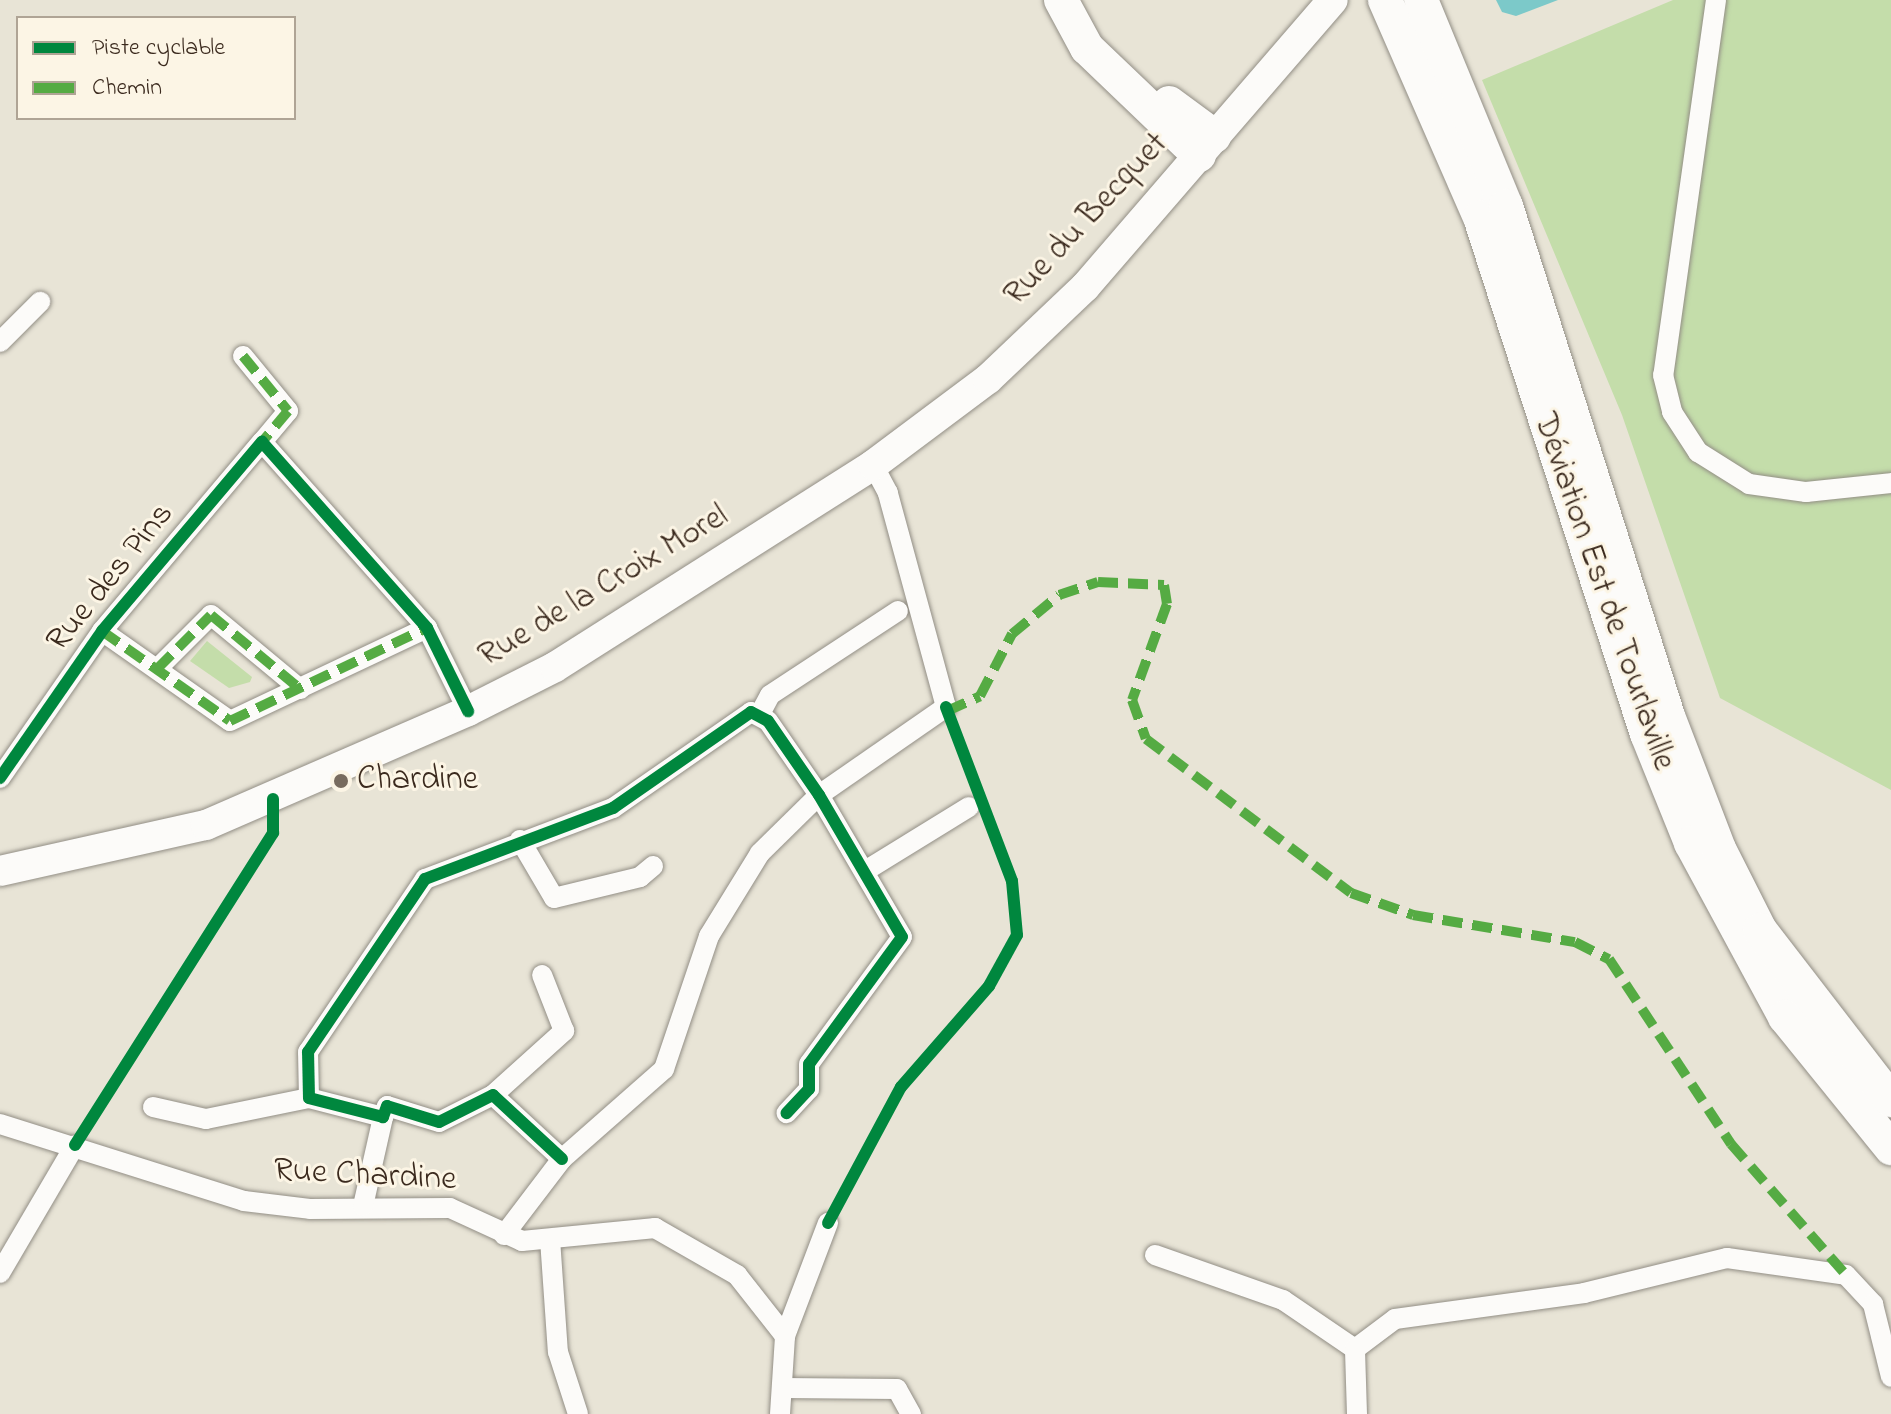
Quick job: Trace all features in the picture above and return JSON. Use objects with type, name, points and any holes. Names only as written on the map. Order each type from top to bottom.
[{"type":"highway","points":[[1061,0],[1087,48],[1207,145]]},
{"type":"highway","points":[[1077,0],[1110,53],[1207,145]]},
{"type":"highway","name":"Déviation Est de Tourlaville","points":[[1398,2],[1506,206],[1668,716],[1719,849],[1760,930],[1891,1100]]},
{"type":"highway","name":"Déviation Est de Tourlaville","points":[[1398,2],[1480,217],[1647,734],[1691,843],[1785,1017],[1891,1148]]},
{"type":"main road","name":"Rue du Becquet","points":[[873,465],[988,379],[1074,297],[1333,0]]},
{"type":"main road","name":"Rue de la Croix Morel","points":[[0,871],[206,825],[468,711],[555,667],[873,465]]},
{"type":"street","points":[[1716,0],[1663,375],[1669,404],[1698,452],[1749,484],[1806,492],[1891,483]]},
{"type":"street","points":[[0,342],[40,302]]},
{"type":"street","name":"Rue des Pins","points":[[0,778],[102,631],[288,411],[243,356]]},
{"type":"street","points":[[262,442],[283,458],[427,628],[468,711]]},
{"type":"street","points":[[504,1235],[562,1159],[664,1069],[721,913],[760,853],[819,795],[946,707],[888,493],[873,465]]},
{"type":"street","points":[[761,712],[770,695],[898,611]]},
{"type":"street","points":[[157,669],[211,615],[300,689]]},
{"type":"street","points":[[102,631],[230,721],[427,628]]},
{"type":"street","points":[[761,712],[819,795],[865,871],[902,946],[809,1064],[809,1089],[787,1113]]},
{"type":"street","points":[[309,1098],[308,1052],[409,896],[436,872],[613,808],[744,715],[761,712]]},
{"type":"street","points":[[865,871],[969,807]]},
{"type":"street","points":[[520,840],[554,898],[640,877],[653,866]]},
{"type":"street","points":[[363,1206],[387,1106],[446,1122],[479,1097],[493,1095],[561,1038],[563,1023],[542,975]]},
{"type":"street","points":[[493,1095],[562,1159]]},
{"type":"street","points":[[153,1107],[206,1119],[309,1098],[383,1117]]},
{"type":"street","name":"Rue Chardine","points":[[0,1124],[75,1145],[225,1197],[310,1209],[363,1206],[450,1208],[504,1235],[550,1239],[655,1228],[737,1275],[785,1336]]},
{"type":"street","points":[[0,1273],[75,1145]]},
{"type":"street","points":[[780,1414],[785,1336],[828,1223]]},
{"type":"street","points":[[550,1239],[558,1352],[578,1414]]},
{"type":"street","points":[[1155,1255],[1283,1300],[1355,1349]]},
{"type":"street","points":[[1355,1349],[1395,1319],[1584,1293],[1727,1258],[1846,1275],[1873,1304],[1891,1377]]},
{"type":"street","points":[[1355,1349],[1357,1414]]},
{"type":"street","points":[[782,1388],[897,1389],[911,1414]]},
{"type":"green space","points":[[1673,0],[1891,0],[1891,790],[1720,698],[1622,415],[1482,80]]},
{"type":"green space","points":[[207,641],[252,677],[250,682],[229,688],[190,661]]},
{"type":"water","points":[[1496,0],[1558,0],[1516,16],[1502,12]]},
{"type":"marked path","points":[[243,356],[288,411],[262,442]]},
{"type":"marked path","points":[[947,711],[980,696],[1012,634],[1059,595],[1098,582],[1164,585],[1167,604],[1132,700],[1146,739],[1351,893],[1413,915],[1575,942],[1609,959],[1731,1144],[1846,1275]]},
{"type":"marked path","points":[[157,669],[211,615],[300,689]]},
{"type":"marked path","points":[[102,631],[230,721],[427,628]]},
{"type":"cycle path","points":[[0,778],[102,631],[262,442],[427,628],[468,711]]},
{"type":"cycle path","points":[[828,1223],[901,1087],[989,986],[1017,935],[1012,881],[946,707]]},
{"type":"cycle path","points":[[562,1159],[493,1095],[439,1122],[387,1106],[383,1117],[309,1098],[308,1052],[425,879],[613,808],[751,712],[768,721],[819,795],[902,937],[809,1064],[809,1089],[787,1113]]},
{"type":"cycle path","points":[[75,1145],[273,833],[273,799]]},
{"type":"place","name":"Chardine","points":[[341,781]]}]
